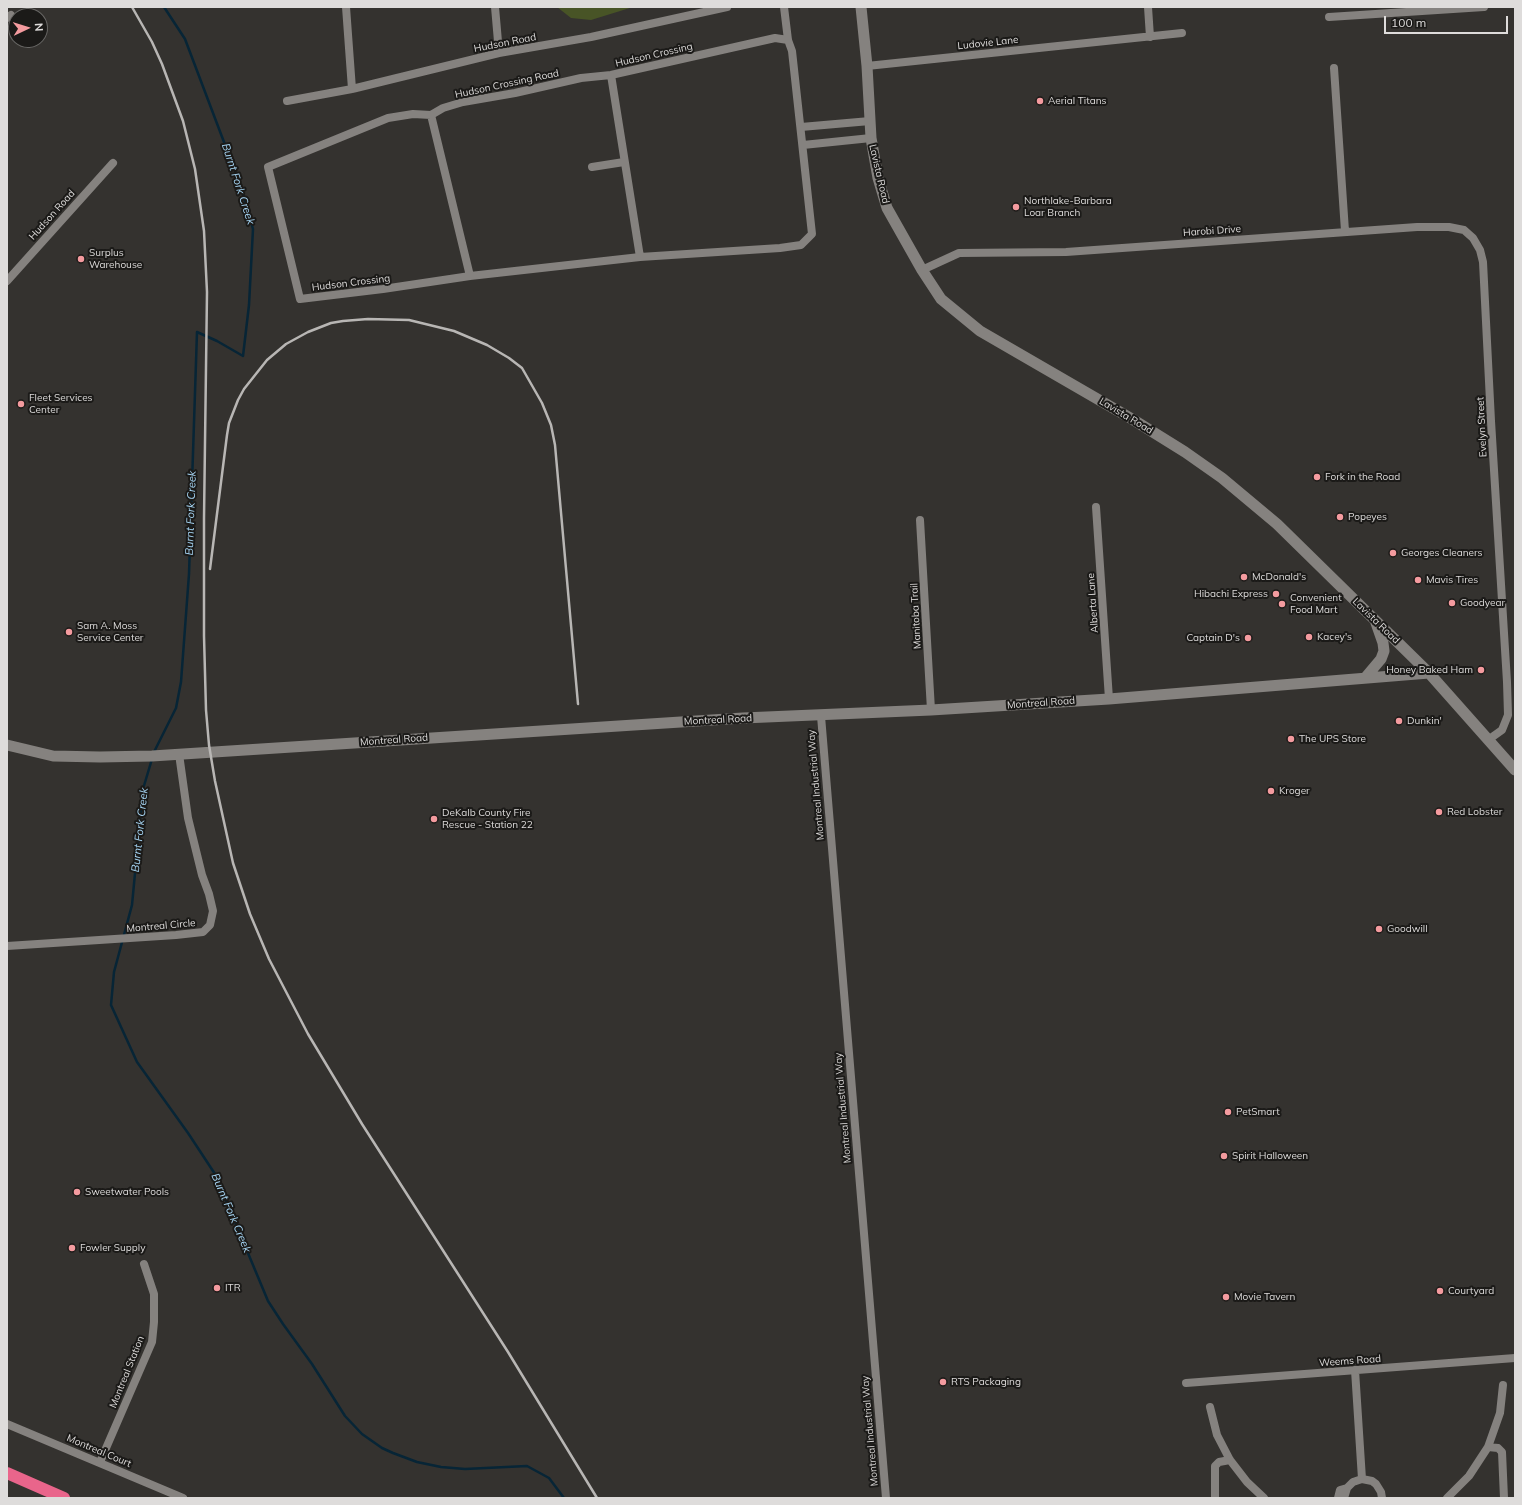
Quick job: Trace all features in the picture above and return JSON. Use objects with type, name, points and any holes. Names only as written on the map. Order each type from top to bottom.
[{"type":"highway","points":[[7,1473],[64,1498]]},
{"type":"street","points":[[346,7],[352,89]]},
{"type":"street","points":[[495,7],[499,53]]},
{"type":"street","name":"Hudson Road","points":[[287,101],[352,89],[499,53],[591,37],[727,7]]},
{"type":"street","name":"Hudson Crossing","points":[[431,115],[413,114],[388,118],[268,167],[300,299],[383,289],[470,276],[640,257],[780,248],[802,245],[812,234],[792,51],[788,40],[784,7]]},
{"type":"street","name":"Lavista Road","points":[[861,7],[867,66],[871,138],[878,178],[887,208],[922,270],[941,299],[980,331],[1132,419],[1185,452],[1222,478],[1277,524],[1429,672],[1515,770]]},
{"type":"street","points":[[1148,7],[1150,37]]},
{"type":"street","points":[[1329,17],[1398,9],[1484,7]]},
{"type":"street","name":"Ludovie Lane","points":[[867,66],[1182,33]]},
{"type":"street","name":"Hudson Crossing","points":[[640,257],[611,75],[775,38],[788,40]]},
{"type":"street","points":[[1334,68],[1345,231]]},
{"type":"street","name":"Hudson Crossing Road","points":[[431,115],[443,108],[463,102],[514,93],[581,78],[611,75]]},
{"type":"street","points":[[431,115],[470,276]]},
{"type":"street","points":[[801,127],[870,121]]},
{"type":"street","points":[[802,145],[871,138]]},
{"type":"street","points":[[592,167],[624,162]]},
{"type":"street","name":"Hudson Road","points":[[7,281],[113,163]]},
{"type":"street","name":"Evelyn Street","points":[[1345,231],[1417,227],[1457,227],[1464,230],[1473,238],[1480,250],[1484,262],[1491,421],[1508,715],[1502,730],[1488,740]]},
{"type":"street","name":"Harobi Drive","points":[[922,270],[959,253],[1066,252],[1345,231]]},
{"type":"street","name":"Alberta Lane","points":[[1096,507],[1109,699]]},
{"type":"street","name":"Manitoba Trail","points":[[920,520],[931,710]]},
{"type":"street","points":[[1365,678],[1381,659],[1384,651],[1381,635],[1375,621]]},
{"type":"street","name":"Montreal Road","points":[[7,745],[53,756],[155,756],[743,718],[820,716],[1109,699],[1429,672]]},
{"type":"street","name":"Montreal Industrial Way","points":[[820,716],[886,1498]]},
{"type":"street","name":"Montreal Circle","points":[[7,946],[182,935],[203,932],[210,924],[213,911],[202,875],[188,818],[179,754]]},
{"type":"street","name":"Montreal Station","points":[[100,1462],[152,1342],[154,1294],[144,1264]]},
{"type":"street","name":"Weems Road","points":[[1186,1383],[1515,1358]]},
{"type":"street","points":[[1355,1370],[1362,1479]]},
{"type":"street","points":[[1447,1498],[1469,1476],[1488,1448],[1500,1413],[1503,1385]]},
{"type":"street","points":[[1210,1407],[1217,1435],[1230,1460],[1247,1482],[1264,1498]]},
{"type":"street","name":"Montreal Court","points":[[7,1424],[184,1498]]},
{"type":"street","points":[[1488,1448],[1498,1448],[1502,1452],[1504,1498]]},
{"type":"street","points":[[1215,1498],[1215,1466],[1219,1462],[1230,1460]]},
{"type":"street","points":[[1344,1498],[1347,1488],[1353,1482],[1362,1479],[1372,1481],[1376,1484],[1382,1498]]},
{"type":"street","points":[[1338,1498],[1340,1490],[1347,1488]]},
{"type":"green space","points":[[557,7],[633,7],[591,20],[571,18]]},
{"type":"waterway","name":"Burnt Fork Creek","points":[[154,752],[176,708],[181,682],[189,574],[197,332],[217,341],[243,356],[249,305],[253,229],[241,187],[185,39],[164,7]]},
{"type":"waterway","name":"Burnt Fork Creek","points":[[152,759],[143,789],[132,905],[114,972],[111,1005],[137,1062],[188,1133],[215,1174],[268,1301],[312,1364],[345,1416],[362,1434],[382,1448],[417,1462],[441,1467],[465,1469],[527,1466],[549,1478],[564,1498]]},
{"type":"railway","points":[[132,7],[152,42],[162,64],[183,121],[195,169],[204,231],[207,292],[204,518],[204,636],[206,710],[209,745],[215,781],[233,863],[250,914],[269,959],[308,1034],[362,1124],[508,1352],[597,1498]]},
{"type":"railway","points":[[210,569],[229,423],[244,389],[267,360],[286,344],[308,332],[331,323],[343,321],[368,319],[409,320],[454,331],[487,345],[509,358],[522,368],[542,403],[551,425],[555,445],[578,704]]},
{"type":"place","name":"Aerial Titans","points":[[1040,101]]},
{"type":"place","name":"Northlake-Barbara Loar Branch","points":[[1016,207]]},
{"type":"place","name":"Surplus Warehouse","points":[[81,259]]},
{"type":"place","name":"Fleet Services Center","points":[[21,404]]},
{"type":"place","name":"Fork in the Road","points":[[1317,477]]},
{"type":"place","name":"Popeyes","points":[[1340,517]]},
{"type":"place","name":"Georges Cleaners","points":[[1393,553]]},
{"type":"place","name":"McDonald's","points":[[1244,577]]},
{"type":"place","name":"Mavis Tires","points":[[1418,580]]},
{"type":"place","name":"Hibachi Express","points":[[1276,594]]},
{"type":"place","name":"Goodyear","points":[[1452,603]]},
{"type":"place","name":"Convenient Food Mart","points":[[1282,604]]},
{"type":"place","name":"Sam A. Moss Service Center","points":[[69,632]]},
{"type":"place","name":"Kacey's","points":[[1309,637]]},
{"type":"place","name":"Captain D's","points":[[1248,638]]},
{"type":"place","name":"Honey Baked Ham","points":[[1481,670]]},
{"type":"place","name":"Dunkin'","points":[[1399,721]]},
{"type":"place","name":"The UPS Store","points":[[1291,739]]},
{"type":"place","name":"Kroger","points":[[1271,791]]},
{"type":"place","name":"Red Lobster","points":[[1439,812]]},
{"type":"place","name":"DeKalb County Fire Rescue - Station 22","points":[[434,819]]},
{"type":"place","name":"Goodwill","points":[[1379,929]]},
{"type":"place","name":"PetSmart","points":[[1228,1112]]},
{"type":"place","name":"Spirit Halloween","points":[[1224,1156]]},
{"type":"place","name":"Sweetwater Pools","points":[[77,1192]]},
{"type":"place","name":"Fowler Supply","points":[[72,1248]]},
{"type":"place","name":"ITR","points":[[217,1288]]},
{"type":"place","name":"Courtyard","points":[[1440,1291]]},
{"type":"place","name":"Movie Tavern","points":[[1226,1297]]},
{"type":"place","name":"RTS Packaging","points":[[943,1382]]}]
